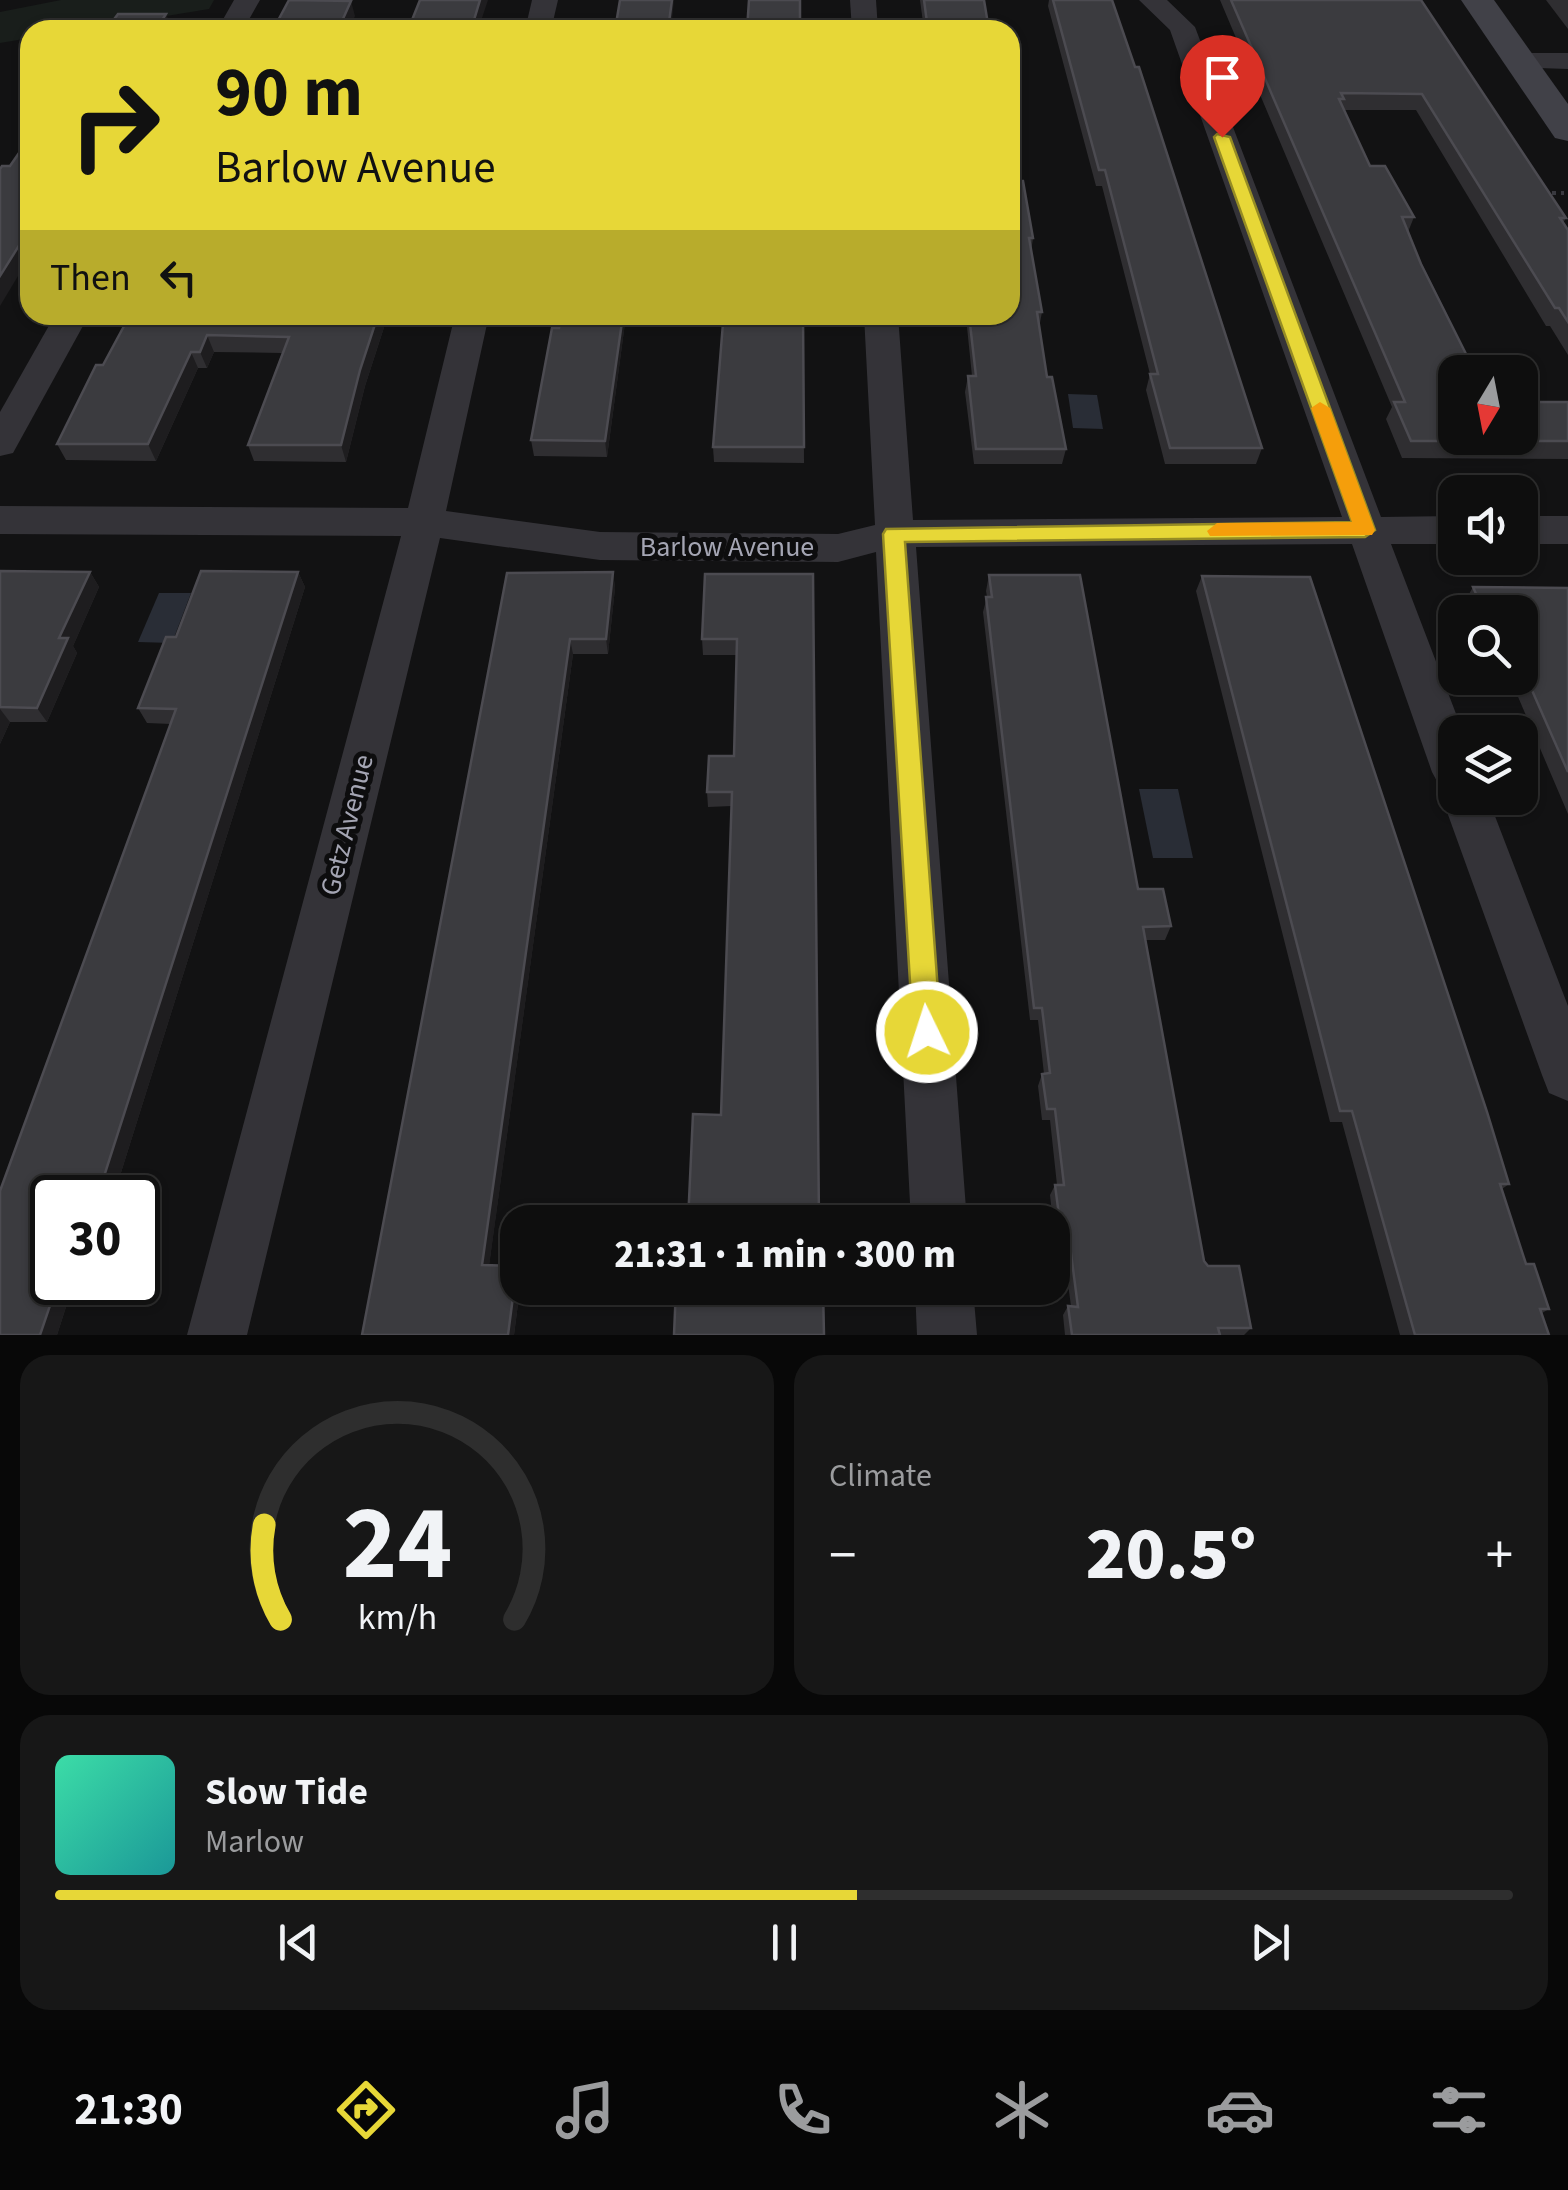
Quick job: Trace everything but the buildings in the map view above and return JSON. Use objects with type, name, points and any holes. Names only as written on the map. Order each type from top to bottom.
[{"type":"main road","points":[[1478,0],[1568,130]]},
{"type":"street","points":[[1152,0],[1182,27],[1438,726]]},
{"type":"street","points":[[1520,61],[1568,61]]},
{"type":"street","points":[[0,444],[66,325]]},
{"type":"street","name":"Getz Avenue","points":[[218,1335],[424,522],[470,325]]},
{"type":"street","points":[[882,325],[938,1205]]},
{"type":"street","name":"Barlow Avenue","points":[[0,520],[424,522],[600,546],[838,548],[894,534],[1438,530]]},
{"type":"street","points":[[1538,530],[1568,530]]},
{"type":"street","points":[[1470,815],[1568,1075]]},
{"type":"street","points":[[945,1305],[947,1335]]},
{"type":"path","points":[[1527,193],[1564,193]]},
{"type":"shaded area","points":[[61,0],[214,0],[209,9],[142,20],[20,20],[20,40],[0,43],[0,12]]},
{"type":"shaded area","points":[[1068,394],[1097,395],[1103,429],[1073,428]]},
{"type":"shaded area","points":[[159,593],[191,593],[172,643],[138,642]]},
{"type":"shaded area","points":[[1139,789],[1178,789],[1193,858],[1153,858]]},
{"type":"slow traffic","points":[[1217,531],[1365,530],[1320,408]]},
{"type":"route","points":[[927,1032],[894,534],[1365,530],[1222,137]]}]
